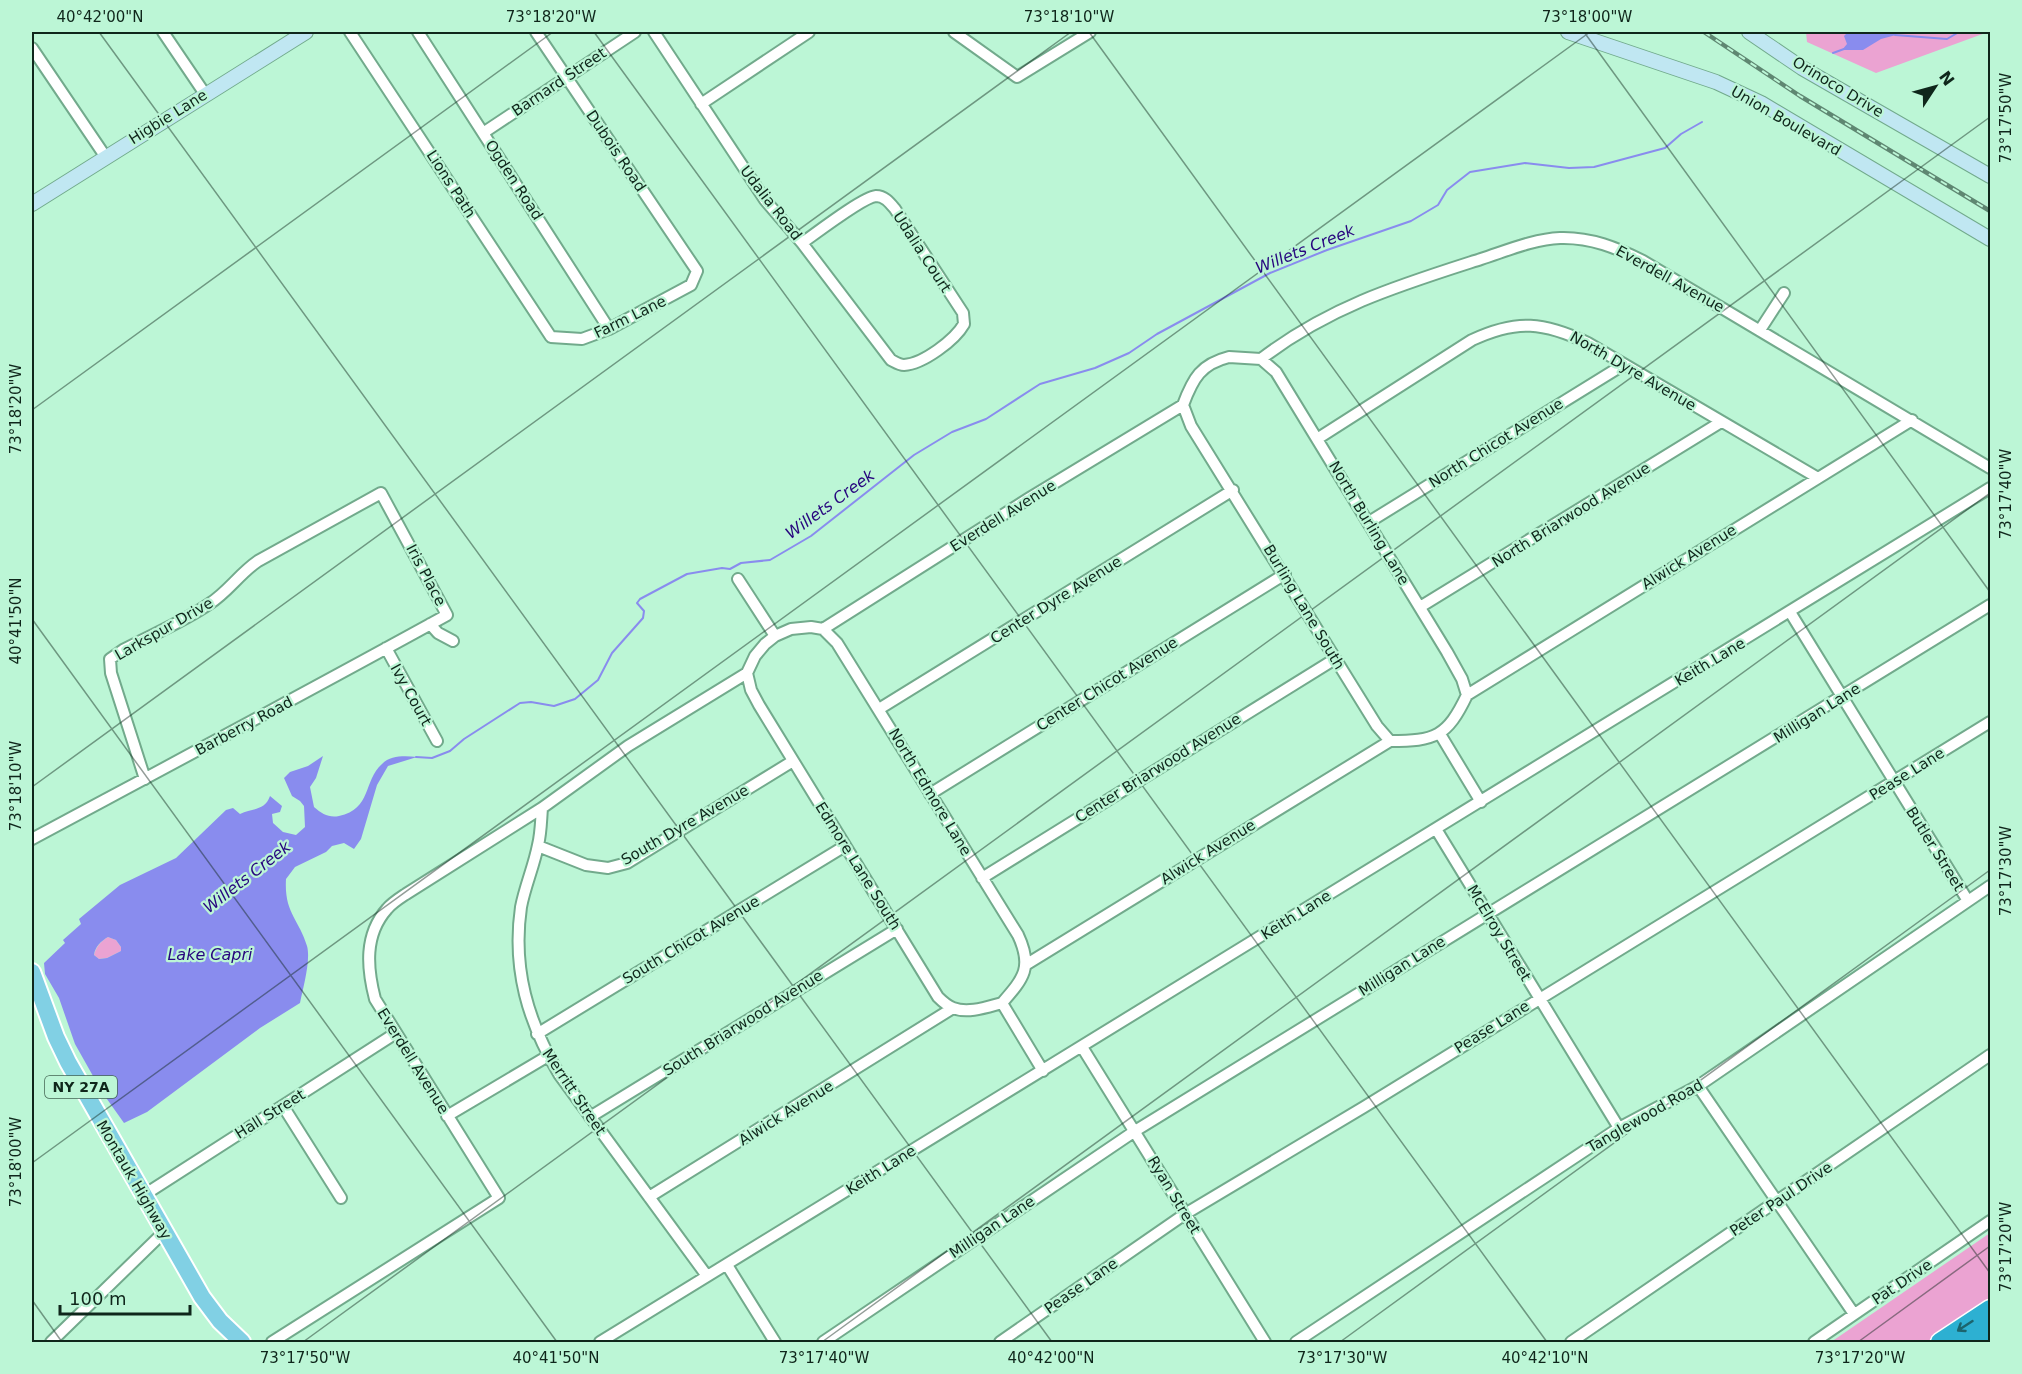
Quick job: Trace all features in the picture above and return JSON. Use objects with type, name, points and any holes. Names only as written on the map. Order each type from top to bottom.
[{"type":"highway","points":[[1940,1342],[1990,1309]]},
{"type":"highway","points":[[1967,1342],[1990,1328]]},
{"type":"main road","name":"Union Boulevard","points":[[1569,32],[1716,82],[1761,103],[1990,239]]},
{"type":"main road","name":"Orinoco Drive","points":[[1749,32],[1802,68],[1990,176]]},
{"type":"main road","name":"Higbie Lane","points":[[32,204],[299,33]]},
{"type":"main road","name":"Montauk Highway","points":[[32,972],[56,1037],[93,1110],[202,1297],[220,1321],[242,1342]]},
{"type":"street","points":[[163,32],[206,94]]},
{"type":"street","name":"Lions Path","points":[[350,32],[551,337]]},
{"type":"street","name":"Ogden Road","points":[[418,32],[609,329]]},
{"type":"street","name":"Dubois Road","points":[[537,32],[697,271]]},
{"type":"street","name":"Barnard Street","points":[[483,133],[635,32]]},
{"type":"street","name":"Udalia Road","points":[[654,32],[765,200],[802,243],[891,360],[901,365]]},
{"type":"street","points":[[700,104],[809,32]]},
{"type":"street","points":[[954,32],[1017,77],[1090,32]]},
{"type":"street","points":[[33,55],[105,156]]},
{"type":"street","name":"Udalia Court","points":[[802,243],[875,196],[886,199],[895,209],[963,313],[964,324],[952,339],[916,363],[901,365]]},
{"type":"street","name":"Everdell Avenue","points":[[1261,359],[1278,346],[1335,312],[1391,288],[1530,244],[1559,238],[1600,242],[1622,250],[1990,468]]},
{"type":"street","name":"Farm Lane","points":[[551,337],[582,339],[609,329],[691,285],[697,271]]},
{"type":"street","points":[[1760,330],[1784,293]]},
{"type":"street","name":"North Dyre Avenue","points":[[1317,439],[1472,340],[1494,330],[1516,326],[1541,326],[1558,330],[1588,343],[1818,478]]},
{"type":"street","points":[[1183,405],[1202,369],[1212,361],[1229,357],[1261,359]]},
{"type":"street","name":"North Burling Lane","points":[[1261,359],[1276,372],[1369,522],[1462,679],[1467,695]]},
{"type":"street","name":"North Chicot Avenue","points":[[1369,522],[1623,364]]},
{"type":"street","name":"Everdell Avenue","points":[[823,629],[1028,499],[1183,405]]},
{"type":"street","name":"Burling Lane South","points":[[1183,405],[1191,426],[1233,490],[1377,726],[1390,741]]},
{"type":"street","name":"Alwick Avenue","points":[[1467,695],[1912,420]]},
{"type":"street","name":"North Briarwood Avenue","points":[[1420,607],[1721,422]]},
{"type":"street","name":"Keith Lane","points":[[600,1342],[1990,488]]},
{"type":"street","name":"Center Dyre Avenue","points":[[879,709],[1233,490]]},
{"type":"street","name":"Iris Place","points":[[381,493],[447,615],[430,624],[438,633],[453,641]]},
{"type":"street","name":"Larkspur Drive","points":[[145,779],[111,673],[110,659],[209,605],[225,592],[242,572],[258,561],[381,493]]},
{"type":"street","name":"Center Chicot Avenue","points":[[930,794],[1285,574]]},
{"type":"street","points":[[738,579],[775,636],[791,629],[811,627],[823,629]]},
{"type":"street","name":"Milligan Lane","points":[[823,1342],[1135,1131],[1990,605]]},
{"type":"street","name":"Butler Street","points":[[1790,612],[1968,901]]},
{"type":"street","name":"Barberry Road","points":[[32,839],[430,624]]},
{"type":"street","name":"North Edmore Lane","points":[[823,629],[837,643],[1018,935],[1025,950],[1027,964]]},
{"type":"street","name":"Everdell Avenue","points":[[272,1342],[498,1198],[375,999],[369,974],[368,954],[374,929],[387,908],[405,894],[543,808],[628,746],[747,674],[755,656],[775,636]]},
{"type":"street","name":"Ivy Court","points":[[386,648],[437,741]]},
{"type":"street","name":"Center Briarwood Avenue","points":[[982,878],[1335,659]]},
{"type":"street","name":"Edmore Lane South","points":[[747,674],[755,698],[938,997],[953,1008]]},
{"type":"street","points":[[1390,741],[1424,740],[1440,734],[1457,716],[1467,695]]},
{"type":"street","name":"Pease Lane","points":[[1000,1342],[1185,1214],[1364,1107],[1990,722]]},
{"type":"street","points":[[1440,734],[1481,802]]},
{"type":"street","name":"Alwick Avenue","points":[[1027,964],[1390,741]]},
{"type":"street","name":"South Dyre Avenue","points":[[538,846],[586,865],[608,868],[627,862],[793,761]]},
{"type":"street","name":"Merritt Street","points":[[543,808],[538,846],[522,906],[519,937],[519,961],[529,1013],[548,1056],[707,1276]]},
{"type":"street","name":"McElroy Street","points":[[1436,829],[1619,1128]]},
{"type":"street","name":"South Chicot Avenue","points":[[537,1034],[845,846]]},
{"type":"street","name":"Tanglewood Road","points":[[1303,1341],[1619,1128],[1698,1086],[1990,886]]},
{"type":"street","name":"South Briarwood Avenue","points":[[590,1117],[897,929]]},
{"type":"street","points":[[953,1008],[978,1009],[1002,1003],[1015,988],[1027,964]]},
{"type":"street","points":[[1002,1003],[1043,1071]]},
{"type":"street","name":"Alwick Avenue","points":[[648,1197],[953,1008]]},
{"type":"street","name":"Hall Street","points":[[144,1195],[396,1033]]},
{"type":"street","name":"Ryan Street","points":[[1082,1047],[1265,1342]]},
{"type":"street","name":"Peter Paul Drive","points":[[1571,1342],[1990,1055]]},
{"type":"street","points":[[447,1116],[548,1056]]},
{"type":"street","points":[[1698,1086],[1854,1314]]},
{"type":"street","points":[[283,1106],[341,1198]]},
{"type":"street","name":"Pat Drive","points":[[1814,1342],[1990,1221]]},
{"type":"street","points":[[51,1342],[165,1231]]},
{"type":"street","points":[[726,1265],[775,1342]]},
{"type":"shaded area","points":[[1806,32],[1988,32],[1876,73],[1807,42]]},
{"type":"shaded area","points":[[108,937],[116,940],[121,951],[99,959],[94,955],[95,952],[99,944]]},
{"type":"shaded area","points":[[1990,1233],[1990,1303],[1931,1342],[1831,1342]]},
{"type":"water","points":[[1848,32],[1891,32],[1896,35],[1881,39],[1863,50],[1842,50],[1847,44],[1844,36]]},
{"type":"water","name":"Lake Capri","points":[[323,756],[316,778],[310,787],[314,807],[326,815],[339,816],[350,812],[362,801],[372,778],[382,764],[398,757],[417,757],[388,766],[377,785],[361,839],[354,849],[344,843],[332,846],[326,852],[295,867],[286,879],[287,900],[304,937],[308,952],[300,1003],[260,1028],[147,1112],[124,1123],[102,1092],[75,1044],[59,998],[45,974],[44,963],[65,943],[63,940],[81,924],[79,919],[120,885],[176,858],[226,810],[233,808],[240,814],[261,807],[270,796],[282,806],[280,812],[272,814],[273,823],[283,832],[296,835],[305,827],[304,806],[292,796],[284,778],[290,772],[308,766]],"holes":[[[108,937],[116,940],[121,951],[107,958],[99,959],[94,955],[97,947],[105,939]]]},
{"type":"waterway","name":"Willets Creek","points":[[1895,35],[1947,39],[1959,32]]},
{"type":"waterway","name":"Willets Creek","points":[[1833,53],[1844,49]]},
{"type":"waterway","name":"Willets Creek","points":[[416,757],[432,758],[450,751],[464,739],[520,703],[531,702],[554,706],[575,699],[598,680],[612,653],[643,618],[644,611],[637,603],[640,599],[687,574],[722,568],[730,569],[741,563],[770,560],[811,536],[914,455],[952,432],[986,419],[1040,384],[1095,368],[1129,353],[1157,334],[1270,273],[1327,250],[1411,221],[1438,205],[1447,190],[1470,172],[1525,163],[1569,168],[1594,167],[1665,148],[1681,134],[1702,122]]},
{"type":"railway","points":[[1704,32],[1800,96],[1990,211]]}]
